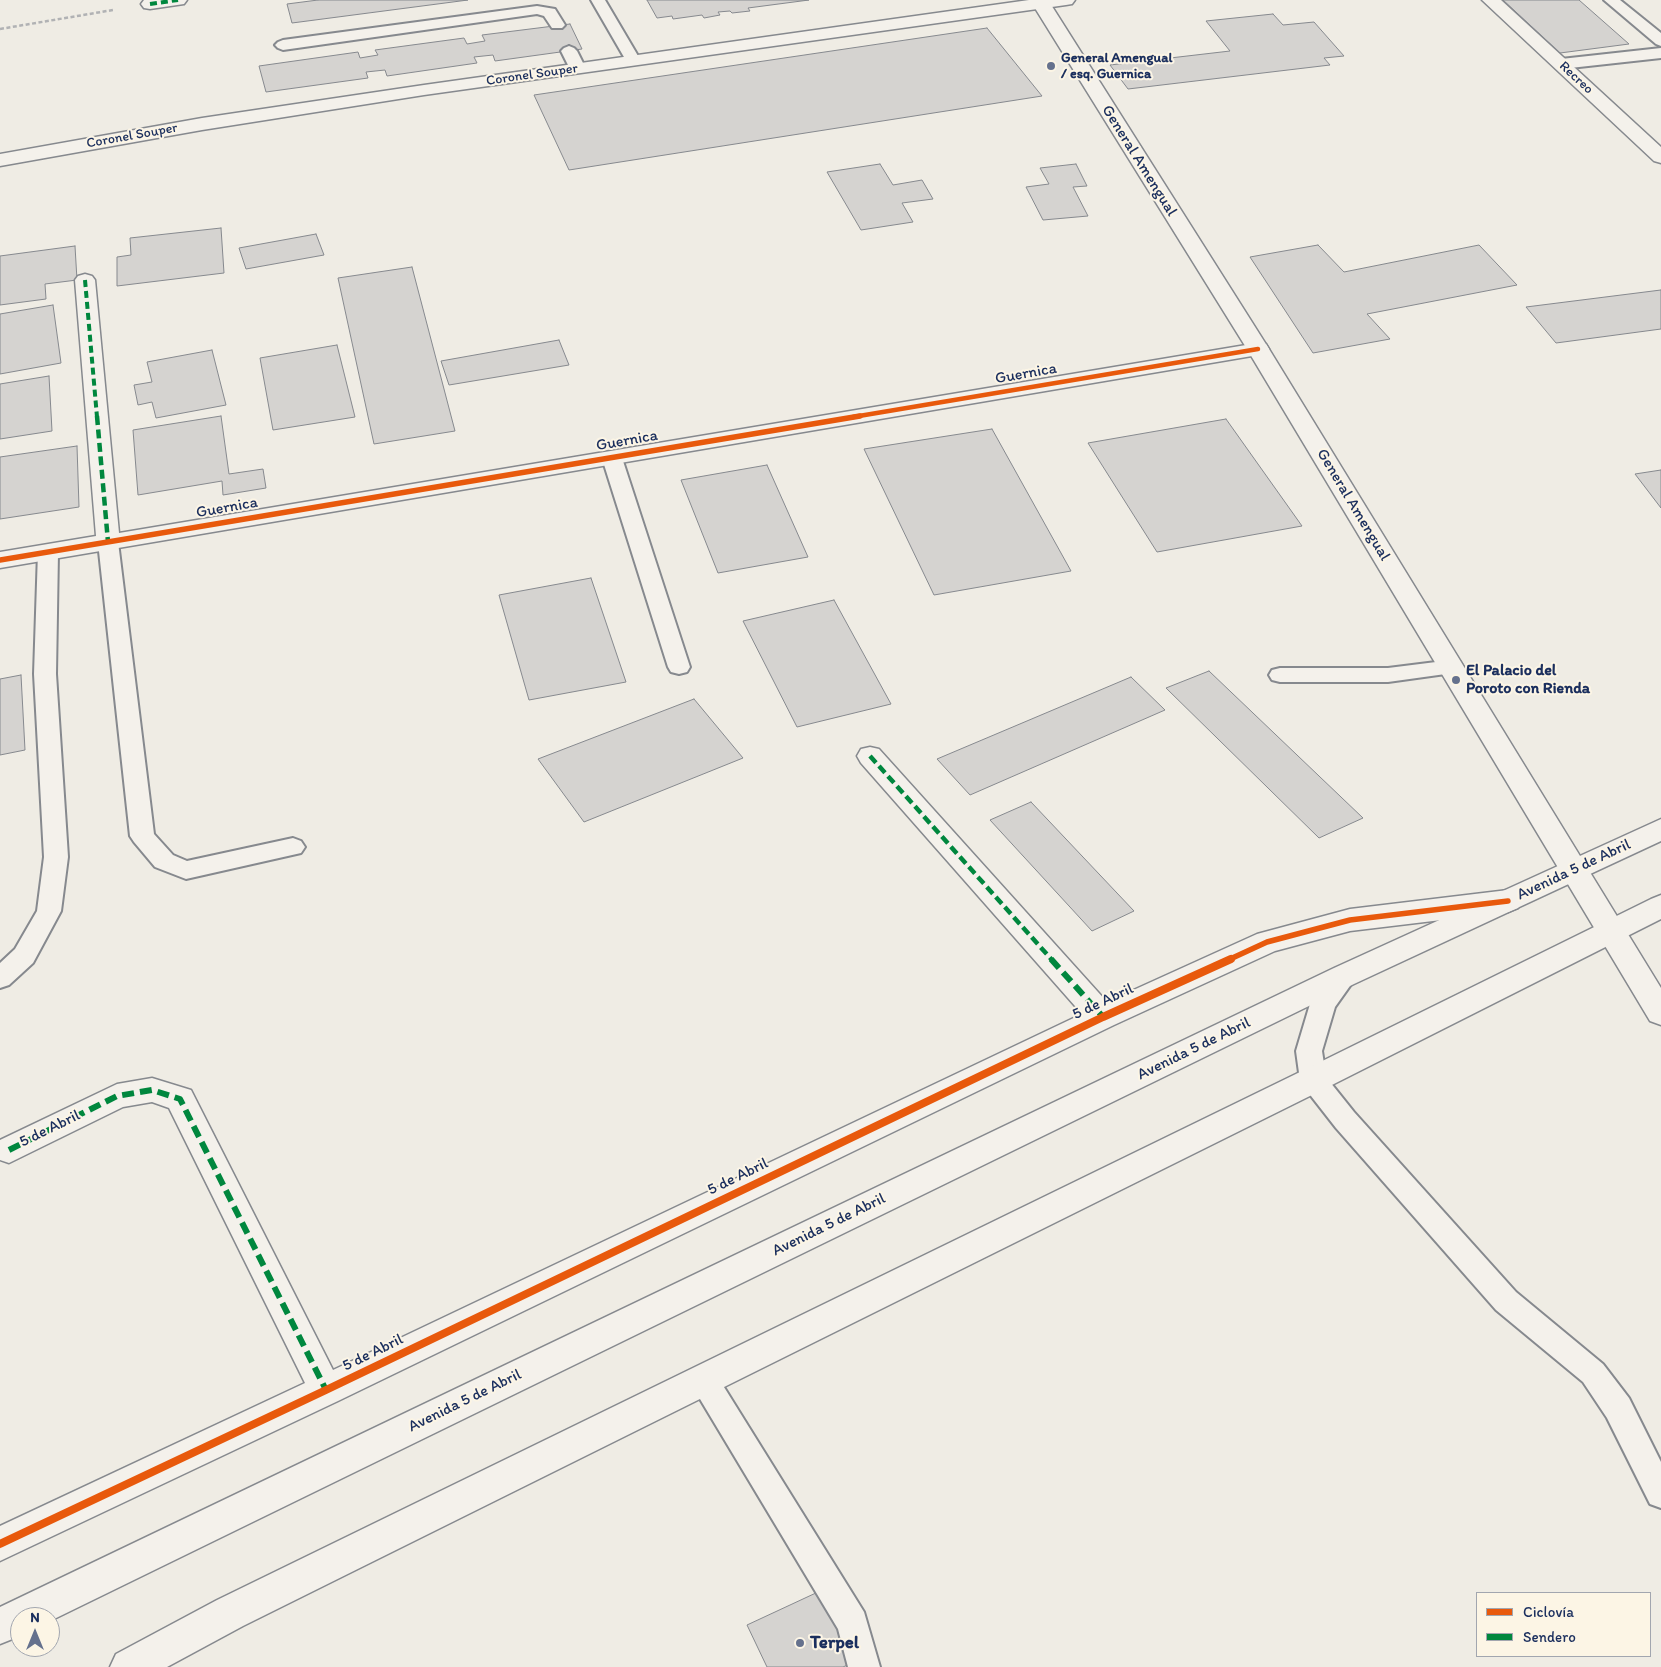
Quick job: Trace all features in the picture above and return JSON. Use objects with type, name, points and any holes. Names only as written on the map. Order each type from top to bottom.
[{"type":"street","points":[[150,4],[178,0]]},
{"type":"street","name":"Coronel Souper","points":[[0,160],[202,124],[1040,2],[1066,0]]},
{"type":"street","name":"Recreo","points":[[1491,0],[1661,157]]},
{"type":"street","name":"General Amengual","points":[[1040,2],[1258,349],[1575,868],[1661,1013]]},
{"type":"street","points":[[85,280],[108,542]]},
{"type":"street","name":"Guernica","points":[[0,560],[1258,349]]},
{"type":"street","name":"5 de Abril","points":[[870,756],[1103,1017]]},
{"type":"street","name":"Avenida 5 de Abril","points":[[0,1626],[1344,976],[1661,829]]},
{"type":"street","name":"5 de Abril","points":[[0,1544],[326,1390],[1103,1017],[1267,942],[1350,920],[1508,901]]},
{"type":"street","points":[[129,1667],[230,1613],[1313,1080],[1661,906]]},
{"type":"street","name":"5 de Abril","points":[[9,1150],[117,1096],[152,1090],[180,1099],[326,1390]]},
{"type":"lane","points":[[598,0],[633,61]]},
{"type":"lane","points":[[1611,0],[1661,41]]},
{"type":"lane","points":[[283,45],[537,10],[550,12],[557,25]]},
{"type":"lane","points":[[569,51],[578,69]]},
{"type":"lane","points":[[1561,64],[1661,53]]},
{"type":"lane","points":[[612,458],[679,667]]},
{"type":"lane","points":[[108,542],[142,836],[164,862],[186,870],[293,847]]},
{"type":"lane","points":[[0,978],[24,956],[49,911],[56,857],[45,674],[48,552]]},
{"type":"lane","points":[[1280,675],[1388,675],[1452,667]]},
{"type":"lane","points":[[1344,976],[1323,1004],[1310,1051],[1313,1080],[1344,1120],[1506,1301],[1593,1373],[1618,1408],[1661,1494]]},
{"type":"lane","points":[[704,1380],[853,1623],[864,1667]]},
{"type":"path","points":[[0,28],[150,4]]},
{"type":"building","points":[[318,0],[468,0],[292,23],[287,4]]},
{"type":"building","points":[[647,0],[809,0],[748,8],[750,11],[718,12],[720,15],[704,18],[702,15],[673,19],[672,16],[657,18]]},
{"type":"building","points":[[1503,0],[1579,0],[1629,44],[1560,53]]},
{"type":"building","points":[[1273,14],[1283,25],[1314,22],[1344,56],[1324,58],[1330,65],[1128,89],[1110,65],[1230,51],[1206,21]]},
{"type":"building","points":[[570,24],[582,49],[495,61],[493,55],[474,57],[477,63],[387,76],[385,70],[366,72],[368,78],[266,92],[259,66],[358,52],[360,58],[378,55],[375,50],[464,38],[467,44],[485,41],[482,35]]},
{"type":"building","points":[[987,28],[1042,96],[569,170],[534,95]]},
{"type":"building","points":[[880,164],[893,185],[922,180],[933,199],[902,203],[913,222],[861,230],[827,172]]},
{"type":"building","points":[[1076,164],[1087,186],[1073,187],[1088,216],[1043,220],[1026,187],[1049,184],[1040,168]]},
{"type":"building","points":[[221,228],[224,273],[117,286],[117,257],[131,255],[130,238]]},
{"type":"building","points":[[316,234],[324,255],[246,269],[239,248]]},
{"type":"building","points":[[1318,245],[1344,272],[1479,245],[1517,285],[1367,314],[1390,339],[1313,353],[1250,257]]},
{"type":"building","points":[[75,246],[77,280],[45,284],[46,299],[0,305],[0,256]]},
{"type":"building","points":[[412,267],[455,431],[374,444],[338,278]]},
{"type":"building","points":[[1661,290],[1661,329],[1556,343],[1526,307]]},
{"type":"building","points":[[53,305],[61,363],[0,374],[0,314]]},
{"type":"building","points":[[559,340],[569,365],[449,385],[441,361]]},
{"type":"building","points":[[337,345],[355,417],[273,430],[260,358]]},
{"type":"building","points":[[212,350],[226,405],[156,418],[152,402],[138,405],[134,385],[152,382],[147,362]]},
{"type":"building","points":[[49,376],[52,431],[0,439],[0,384]]},
{"type":"building","points":[[221,416],[229,474],[263,469],[266,488],[223,495],[222,481],[138,495],[133,430]]},
{"type":"building","points":[[1226,419],[1302,526],[1157,552],[1088,443]]},
{"type":"building","points":[[992,429],[1071,571],[934,595],[864,449]]},
{"type":"building","points":[[77,446],[79,507],[0,519],[0,457]]},
{"type":"building","points":[[767,465],[808,557],[718,573],[681,480]]},
{"type":"building","points":[[1661,470],[1661,508],[1635,474]]},
{"type":"building","points":[[591,578],[626,682],[529,700],[499,595]]},
{"type":"building","points":[[834,600],[891,704],[797,727],[743,621]]},
{"type":"building","points":[[1209,671],[1363,818],[1319,838],[1166,688]]},
{"type":"building","points":[[21,675],[25,750],[0,755],[0,679]]},
{"type":"building","points":[[1131,677],[1165,710],[970,795],[937,759]]},
{"type":"building","points":[[694,699],[743,758],[584,822],[538,759]]},
{"type":"building","points":[[1031,802],[1134,911],[1092,931],[990,820]]},
{"type":"building","name":"Terpel","points":[[818,1592],[854,1662],[843,1667],[767,1667],[747,1625]]},
{"type":"marked path","points":[[150,4],[178,0]]},
{"type":"marked path","points":[[85,280],[108,542]]},
{"type":"marked path","points":[[870,756],[1103,1017]]},
{"type":"marked path","points":[[9,1150],[117,1096],[152,1090],[180,1099],[326,1390]]},
{"type":"cycle path","points":[[0,560],[1258,349]]},
{"type":"cycle path","points":[[0,1544],[326,1390],[1103,1017],[1267,942],[1350,920],[1508,901]]},
{"type":"place","name":"General Amengual / esq. Guernica","points":[[1051,66]]},
{"type":"place","name":"El Palacio del Poroto con Rienda","points":[[1456,680]]},
{"type":"place","name":"Terpel","points":[[800,1643]]}]
